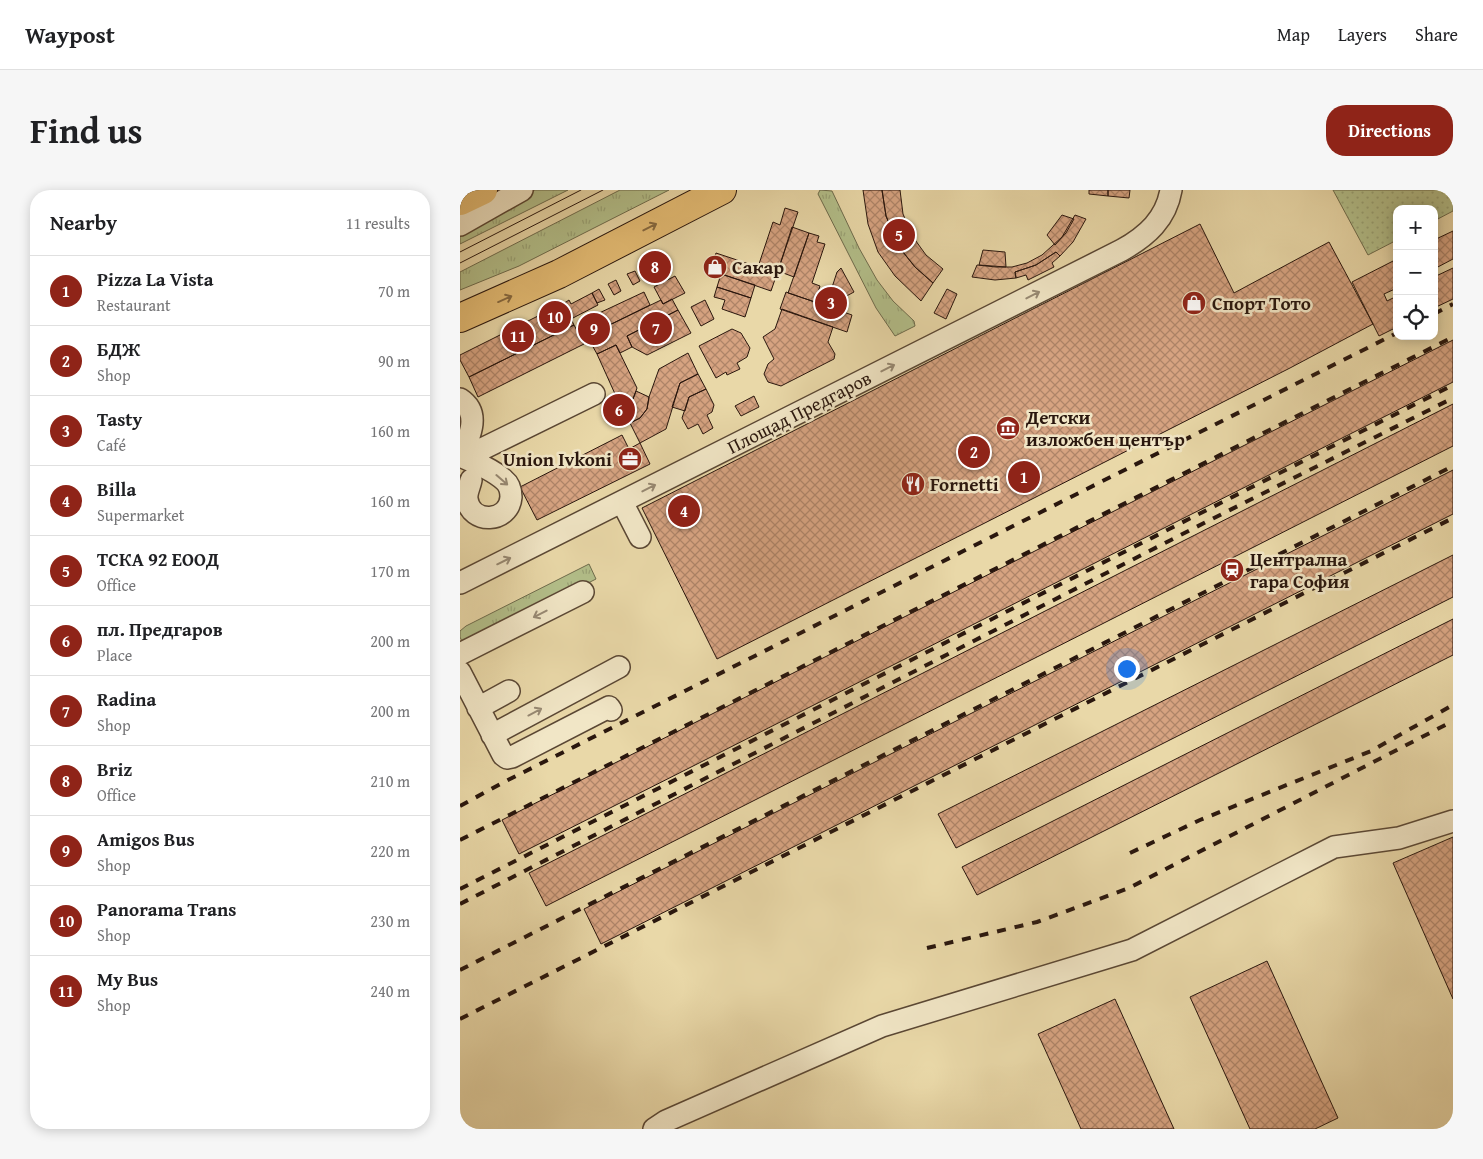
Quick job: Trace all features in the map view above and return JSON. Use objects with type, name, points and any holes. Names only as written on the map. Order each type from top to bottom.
[{"type":"main road","points":[[460,201],[483,190]]},
{"type":"main road","points":[[460,318],[559,274],[722,190]]},
{"type":"lane","points":[[460,225],[522,190]]},
{"type":"lane","name":"Площад Предгаров","points":[[460,583],[1138,241],[1164,213],[1171,190]]},
{"type":"lane","points":[[460,456],[478,451],[594,394]]},
{"type":"lane","points":[[460,399],[468,405],[473,420],[469,438],[460,456]]},
{"type":"lane","points":[[460,456],[506,481],[511,493],[510,504],[507,509],[498,516],[491,518],[476,514],[469,506],[467,499],[472,480]]},
{"type":"lane","points":[[622,502],[640,537]]},
{"type":"lane","points":[[460,654],[583,592]]},
{"type":"lane","points":[[492,735],[619,668]]},
{"type":"lane","points":[[460,672],[492,735],[503,755],[507,758],[609,707],[611,710]]},
{"type":"lane","points":[[478,708],[509,691]]},
{"type":"lane","points":[[654,1129],[666,1120],[882,1026],[1132,950],[1334,847],[1399,838],[1453,821]]},
{"type":"green space","points":[[535,190],[568,190],[460,244],[460,229]]},
{"type":"green space","points":[[620,190],[669,190],[519,266],[460,290],[460,272]]},
{"type":"green space","points":[[820,190],[832,191],[859,248],[877,280],[893,301],[914,321],[915,326],[895,336],[876,308],[818,194]]},
{"type":"green space","points":[[1333,190],[1453,190],[1453,211],[1438,219],[1438,205],[1393,205],[1393,242],[1368,255]]},
{"type":"green space","points":[[589,564],[596,579],[464,646],[460,637],[460,631],[466,626]]},
{"type":"building","points":[[863,190],[882,190],[886,216],[899,247],[915,267],[933,283],[921,301],[895,276],[878,252],[868,224]]},
{"type":"building","points":[[882,190],[900,190],[903,214],[913,237],[926,255],[943,269],[933,283],[915,267],[899,247],[886,216]]},
{"type":"building","points":[[1089,190],[1108,190],[1108,196],[1089,194]]},
{"type":"building","points":[[1108,190],[1130,190],[1129,198],[1108,196]]},
{"type":"building","points":[[785,208],[798,212],[771,291],[710,270],[716,253],[758,267],[773,222],[780,225]]},
{"type":"building","points":[[1062,215],[1074,219],[1066,233],[1055,245],[1047,235]]},
{"type":"building","points":[[1075,215],[1086,219],[1073,242],[1060,256],[1056,252],[1036,265],[1015,272],[1016,278],[995,280],[972,277],[977,265],[1012,267],[1027,263],[1042,255],[1062,237]]},
{"type":"building","points":[[1200,224],[1234,293],[1329,242],[1373,324],[717,659],[642,508]]},
{"type":"building","points":[[792,227],[809,233],[794,277],[778,271]]},
{"type":"building","points":[[1453,231],[1453,259],[1438,267],[1438,250],[1438,238]]},
{"type":"building","points":[[809,233],[819,236],[817,242],[825,244],[812,283],[820,286],[815,302],[788,293]]},
{"type":"building","points":[[983,250],[1005,252],[1006,267],[979,265]]},
{"type":"building","points":[[1056,252],[1060,256],[1052,263],[1054,267],[1028,280],[1026,275],[1016,278],[1015,272],[1036,265]]},
{"type":"building","points":[[660,258],[665,268],[651,276],[645,265]]},
{"type":"building","points":[[1393,261],[1393,290],[1384,294],[1387,301],[1393,298],[1393,329],[1379,336],[1352,282]]},
{"type":"building","points":[[841,268],[854,292],[839,300],[836,309],[826,306],[837,272]]},
{"type":"building","points":[[1453,268],[1453,299],[1438,306],[1438,295],[1438,275]]},
{"type":"building","points":[[635,271],[640,281],[633,285],[627,274]]},
{"type":"building","points":[[721,274],[755,285],[751,298],[717,287]]},
{"type":"building","points":[[675,276],[685,293],[663,304],[654,287]]},
{"type":"building","points":[[616,280],[621,291],[614,295],[608,284]]},
{"type":"building","points":[[717,287],[751,298],[745,317],[722,309],[725,300],[714,297]]},
{"type":"building","points":[[599,289],[605,300],[597,303],[592,293]]},
{"type":"building","points":[[947,289],[957,294],[946,319],[934,313]]},
{"type":"building","points":[[644,292],[650,305],[587,336],[580,322]]},
{"type":"building","points":[[786,292],[852,315],[847,332],[780,309]]},
{"type":"building","points":[[592,293],[598,305],[571,319],[574,325],[469,377],[460,360],[460,355],[569,300],[571,304]]},
{"type":"building","points":[[672,299],[678,310],[627,336],[632,347],[620,353],[616,345],[597,354],[587,336],[661,300],[663,304]]},
{"type":"building","points":[[705,300],[714,319],[701,326],[691,307]]},
{"type":"building","points":[[782,309],[833,327],[828,342],[835,354],[834,359],[781,386],[768,382],[764,374],[768,364],[774,359],[763,337],[775,329]]},
{"type":"building","points":[[678,310],[691,333],[647,355],[632,347],[627,336]]},
{"type":"building","points":[[574,325],[584,344],[478,397],[469,377]]},
{"type":"building","points":[[732,329],[741,333],[750,348],[747,357],[737,363],[740,369],[727,375],[726,372],[716,378],[699,346]]},
{"type":"building","points":[[1453,340],[1453,382],[519,854],[502,820]]},
{"type":"building","points":[[616,345],[637,388],[633,399],[620,405],[597,354]]},
{"type":"building","points":[[688,353],[698,374],[680,383],[666,429],[640,443],[630,423],[640,418],[647,409],[649,397],[659,369]]},
{"type":"building","points":[[698,374],[706,389],[689,397],[685,411],[672,407],[680,383]]},
{"type":"building","points":[[706,389],[714,405],[712,412],[707,415],[713,428],[703,434],[698,424],[688,429],[682,418],[689,397]]},
{"type":"building","points":[[636,391],[649,397],[647,409],[640,418],[630,423],[620,405],[633,399]]},
{"type":"building","points":[[754,396],[759,407],[741,416],[735,406]]},
{"type":"building","points":[[1453,404],[1453,446],[546,906],[529,873]]},
{"type":"building","points":[[622,435],[629,449],[640,443],[650,464],[537,520],[520,487]]},
{"type":"building","points":[[1453,470],[1453,514],[601,944],[584,909]]},
{"type":"building","points":[[1453,555],[1453,597],[956,848],[938,814]]},
{"type":"building","points":[[1453,619],[1453,655],[977,895],[962,867]]},
{"type":"building","points":[[1453,837],[1453,999],[1393,863]]},
{"type":"building","points":[[1267,961],[1338,1118],[1315,1129],[1250,1129],[1190,997]]},
{"type":"building","points":[[1115,999],[1174,1129],[1081,1129],[1038,1034]]},
{"type":"tram line","points":[[460,252],[581,190]]},
{"type":"tram line","points":[[460,263],[603,190]]},
{"type":"railway","points":[[1438,312],[1453,304]]},
{"type":"railway","points":[[460,806],[504,782],[1393,335]]},
{"type":"railway","points":[[460,840],[1453,337]]},
{"type":"railway","points":[[460,889],[1453,385]]},
{"type":"railway","points":[[460,904],[1206,522],[1453,398]]},
{"type":"railway","points":[[460,970],[1453,466]]},
{"type":"railway","points":[[460,1019],[1453,518]]},
{"type":"railway","points":[[1130,853],[1200,820],[1371,751],[1453,705]]},
{"type":"railway","points":[[927,948],[1037,922],[1129,888],[1453,721]]},
{"type":"place","name":"ТСКА 92 ЕООД","points":[[899,235]]},
{"type":"place","name":"Briz","points":[[655,267]]},
{"type":"place","name":"Сакар","points":[[715,267]]},
{"type":"place","name":"Tasty","points":[[831,303]]},
{"type":"place","name":"Спорт Тото","points":[[1194,303]]},
{"type":"place","name":"Panorama Trans","points":[[555,317]]},
{"type":"place","name":"Radina","points":[[656,328]]},
{"type":"place","name":"Amigos Bus","points":[[594,329]]},
{"type":"place","name":"My Bus","points":[[518,336]]},
{"type":"place","name":"пл. Предгаров","points":[[619,410]]},
{"type":"place","name":"Детски изложбен център","points":[[1008,428]]},
{"type":"place","name":"БДЖ","points":[[974,452]]},
{"type":"place","name":"Union Ivkoni","points":[[630,459]]},
{"type":"place","name":"Pizza La Vista","points":[[1024,477]]},
{"type":"place","name":"Fornetti","points":[[913,484]]},
{"type":"place","name":"Billa","points":[[684,511]]},
{"type":"place","name":"Централна гара София","points":[[1232,570]]}]
